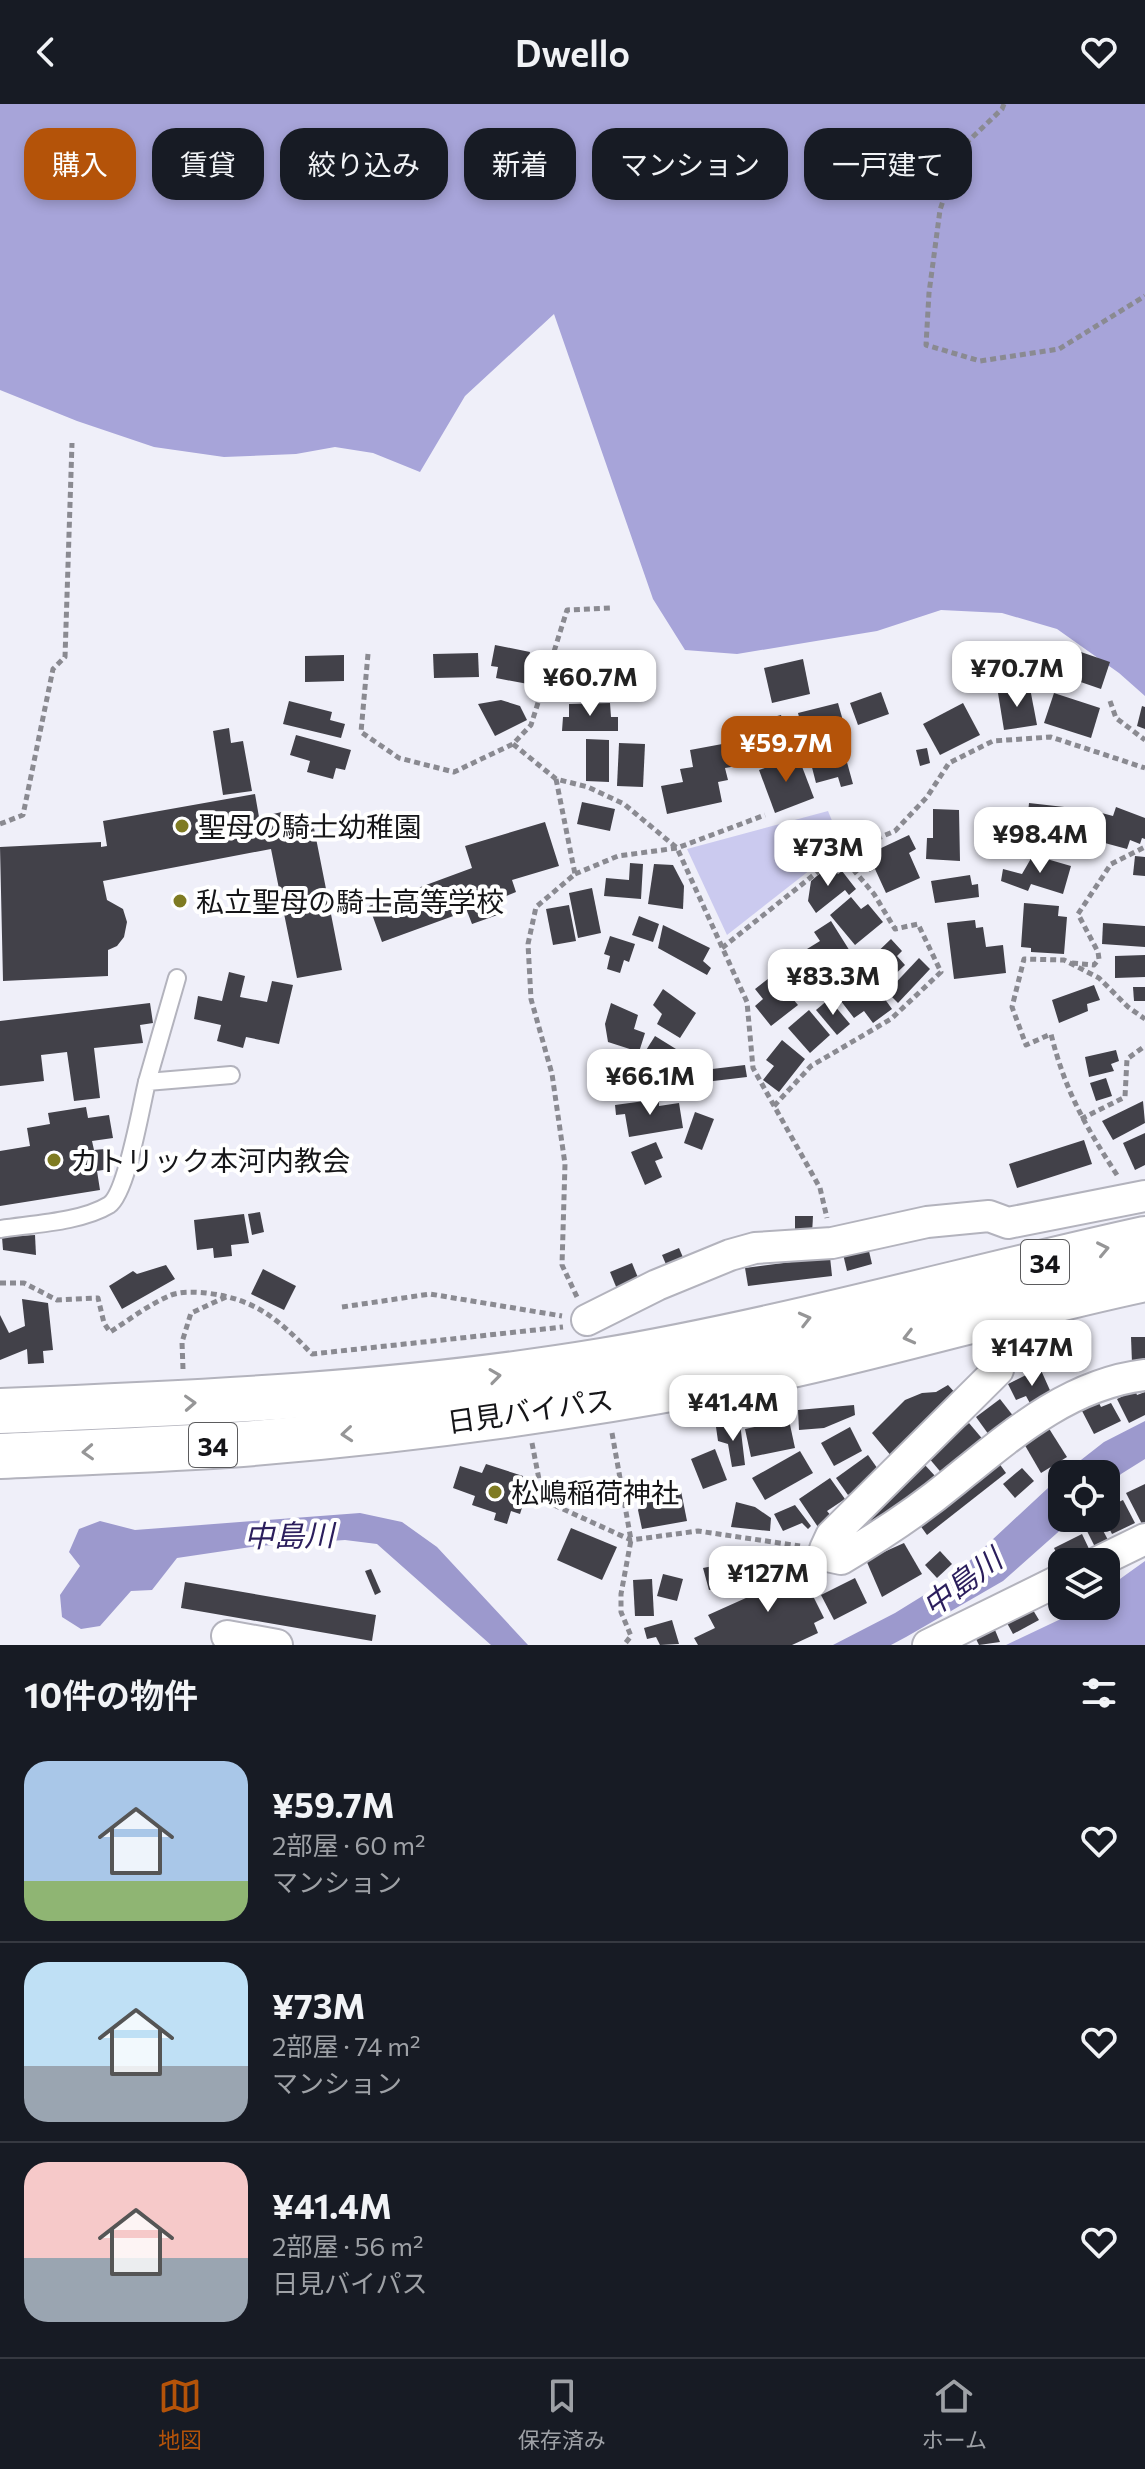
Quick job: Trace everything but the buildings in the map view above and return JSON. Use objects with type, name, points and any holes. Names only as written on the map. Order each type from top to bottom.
[{"type":"highway","name":"日見バイパス","points":[[0,1456],[239,1444],[421,1405],[602,1361],[752,1332],[1145,1239]]},
{"type":"highway","name":"日見バイパス","points":[[0,1411],[325,1395],[525,1413],[711,1382],[859,1350],[1145,1279]]},
{"type":"highway","points":[[946,1287],[980,1319]]},
{"type":"street","points":[[587,1320],[657,1285],[755,1248],[832,1243],[927,1222],[989,1216],[1008,1223],[1145,1196]]},
{"type":"street","points":[[980,1319],[998,1350],[998,1370],[831,1536],[825,1549],[827,1556],[841,1559],[880,1537],[953,1483],[987,1452],[1056,1405],[1111,1381],[1145,1375]]},
{"type":"street","points":[[1120,1551],[1145,1539]]},
{"type":"street","points":[[928,1645],[1048,1586]]},
{"type":"street","points":[[227,1636],[277,1645]]},
{"type":"lane","points":[[0,1229],[63,1220],[110,1204],[119,1193],[177,978]]},
{"type":"lane","points":[[147,1082],[231,1075]]},
{"type":"path","points":[[1004,104],[960,149],[940,210],[926,345],[980,361],[1059,349],[1145,296]]},
{"type":"path","points":[[0,824],[23,815],[53,669],[65,657],[72,443]]},
{"type":"path","points":[[368,654],[361,732],[399,758],[454,772],[513,744],[531,725],[567,610],[610,608]]},
{"type":"path","points":[[1110,701],[1116,718],[1145,740]]},
{"type":"path","points":[[722,948],[840,854],[895,831],[927,797],[949,763],[993,741],[1051,737],[1145,768]]},
{"type":"path","points":[[513,744],[556,779],[588,787],[624,804],[677,848],[747,1002],[753,1068],[820,1188],[832,1243]]},
{"type":"path","points":[[556,779],[575,874]]},
{"type":"path","points":[[587,1320],[562,1265],[565,1164],[552,1074],[531,999],[528,944],[536,907],[575,874],[618,856],[677,848],[765,815]]},
{"type":"path","points":[[1100,1205],[1096,1191],[1123,1184],[1081,1119],[1059,1068],[1051,1034],[1026,1045],[1012,1007],[1024,959],[1094,965],[1099,959],[1078,914],[1111,864],[1145,847]]},
{"type":"path","points":[[774,1106],[811,1066],[891,1019],[941,972],[918,924],[895,929],[874,894],[840,854]]},
{"type":"path","points":[[1067,963],[1099,978],[1145,1019]]},
{"type":"path","points":[[1081,1119],[1125,1097],[1127,1059],[1145,1046]]},
{"type":"path","points":[[0,1283],[24,1283],[57,1300],[98,1298],[104,1323],[110,1332],[171,1294],[199,1292],[229,1296],[258,1306],[284,1325],[312,1354],[559,1328],[587,1320]]},
{"type":"path","points":[[342,1307],[430,1294],[587,1320]]},
{"type":"path","points":[[184,1379],[182,1342],[191,1313],[229,1296]]},
{"type":"path","points":[[611,1423],[631,1540],[621,1594],[621,1612],[631,1636],[624,1645]]},
{"type":"path","points":[[530,1435],[543,1500],[631,1540],[698,1531],[825,1549]]},
{"type":"shaded area","points":[[0,104],[1145,104],[1145,696],[1119,673],[1057,629],[1002,613],[941,610],[877,631],[737,654],[685,650],[653,599],[554,314],[465,396],[420,472],[373,453],[335,447],[296,454],[224,457],[154,447],[0,390]]},
{"type":"shaded area","points":[[828,811],[842,845],[727,935],[687,849]]},
{"type":"shaded area","points":[[1145,1561],[1145,1645],[1006,1645],[1059,1620],[1120,1620],[1120,1579]]},
{"type":"water","points":[[1145,1421],[1145,1459],[1120,1475],[1120,1460],[1081,1460],[1104,1442]]},
{"type":"water","name":"中島川","points":[[1048,1488],[1048,1532],[1058,1532],[1003,1581],[891,1645],[833,1645],[895,1613],[950,1579]]},
{"type":"water","name":"中島川","points":[[360,1513],[402,1522],[437,1547],[528,1645],[491,1645],[377,1544],[345,1540],[258,1546],[177,1558],[152,1590],[131,1591],[100,1626],[81,1629],[62,1617],[60,1595],[80,1566],[69,1552],[79,1529],[100,1521],[135,1530]]},
{"type":"place","name":"聖母の騎士幼稚園","points":[[182,826]]},
{"type":"place","name":"私立聖母の騎士高等学校","points":[[180,901]]},
{"type":"place","name":"カトリック本河内教会","points":[[54,1160]]},
{"type":"place","name":"松嶋稲荷神社","points":[[495,1492]]}]
